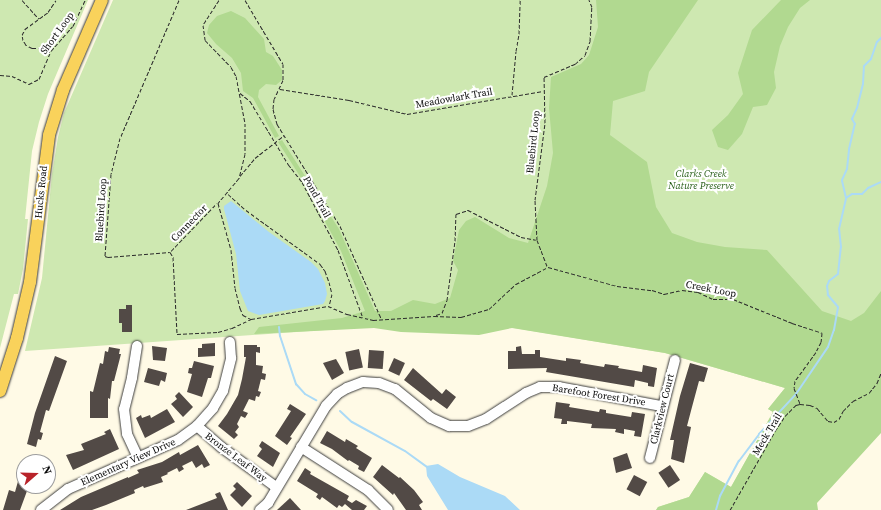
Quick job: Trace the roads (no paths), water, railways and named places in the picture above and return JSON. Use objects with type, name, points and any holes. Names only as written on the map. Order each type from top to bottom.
[{"type":"main road","name":"Hucks Road","points":[[0,391],[17,338],[30,282],[43,168],[50,129],[63,90],[102,0]]},
{"type":"street","name":"Elementary View Drive","points":[[41,510],[68,489],[178,440],[197,426],[213,408],[223,391],[231,358],[230,342]]},
{"type":"street","points":[[137,346],[135,365],[124,409],[127,434],[138,458]]},
{"type":"street","name":"Clarkview Court","points":[[650,458],[662,406],[675,360]]},
{"type":"street","name":"Barefoot Forest Drive","points":[[301,447],[326,406],[336,394],[363,382],[379,383],[395,389],[431,418],[449,426],[468,426],[486,419],[526,393],[540,387],[558,387],[662,406]]},
{"type":"street","name":"Bronze Leaf Way","points":[[197,426],[221,447],[276,487]]},
{"type":"street","points":[[260,510],[268,503],[276,487],[301,447],[368,490],[388,510]]},
{"type":"water","points":[[231,201],[269,232],[311,262],[318,269],[325,283],[327,294],[323,304],[259,315],[248,311],[240,291],[236,254],[224,209],[224,206]]},
{"type":"water","points":[[438,464],[460,477],[505,496],[520,510],[448,510],[427,476],[426,466]]},
{"type":"waterway","points":[[716,510],[720,496],[739,461],[759,434],[796,394],[828,347],[834,330],[838,307],[828,295],[827,286],[829,281],[838,274],[841,247],[839,229],[846,198],[842,180],[847,169],[849,149],[855,124],[852,119],[857,108],[863,84],[864,66],[871,59],[877,42],[881,38]]},
{"type":"waterway","points":[[846,198],[852,194],[862,194],[868,188],[881,182]]},
{"type":"waterway","points":[[279,327],[280,336],[296,384],[305,394],[316,400]]},
{"type":"waterway","points":[[340,411],[352,422],[405,451],[427,467]]},
{"type":"park label","name":"Clarks Creek Nature Preserve","points":[[701,178]]}]
